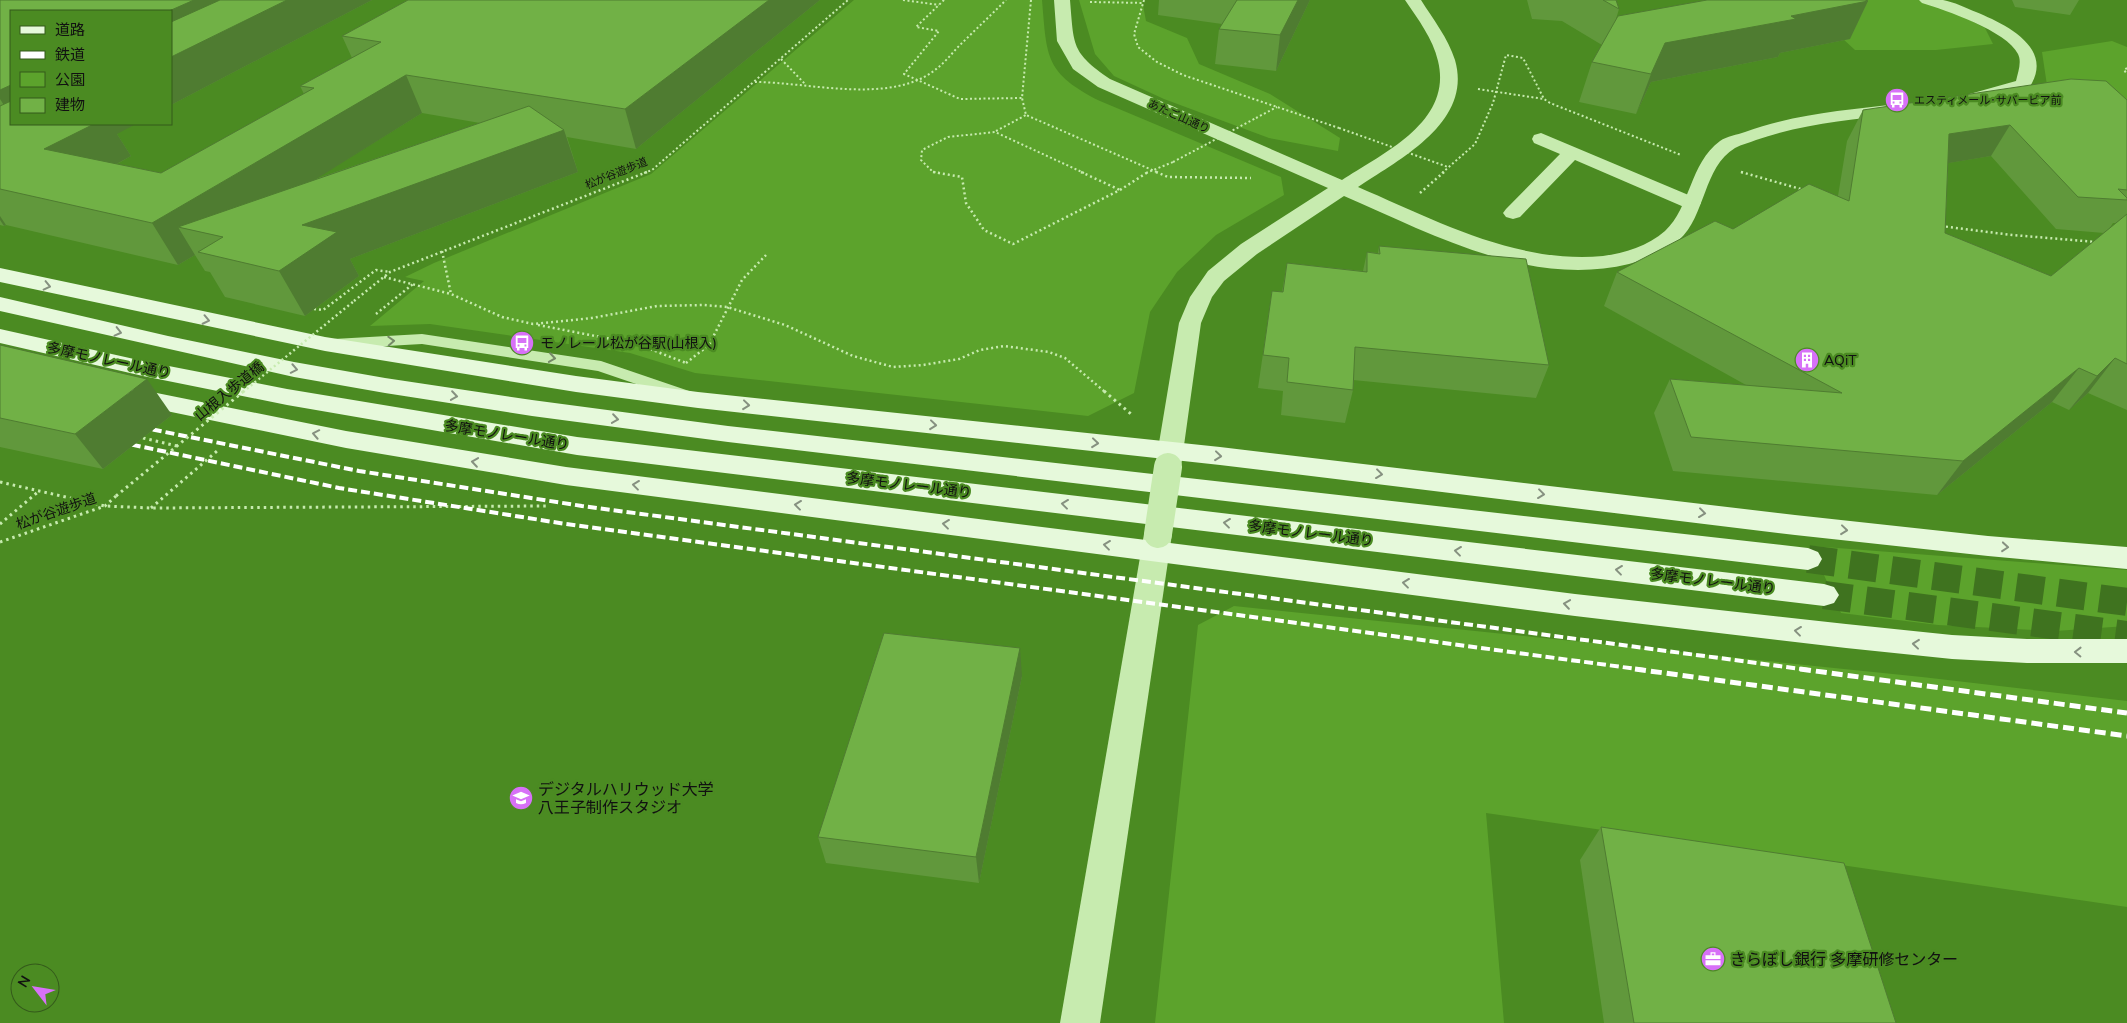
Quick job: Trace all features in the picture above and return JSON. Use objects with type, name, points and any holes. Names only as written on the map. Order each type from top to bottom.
[{"type":"main road","points":[[0,274],[102,298],[325,344],[576,384],[1169,459],[1988,546],[2127,558]]},
{"type":"main road","name":"多摩モノレール通り","points":[[0,304],[156,341],[264,364],[346,379],[541,409],[728,434],[1808,559]]},
{"type":"main road","name":"多摩モノレール通り","points":[[0,336],[264,394],[458,428],[577,446],[1824,595]]},
{"type":"main road","points":[[101,389],[242,420],[436,457],[585,478],[1157,542],[1612,609],[1952,648],[2036,651],[2127,651]]},
{"type":"street","points":[[1080,1023],[1190,323],[1201,297],[1216,276],[1249,249],[1413,142],[1431,122],[1446,100],[1448,69],[1445,55],[1438,39],[1413,0]]},
{"type":"street","points":[[1927,0],[1984,21],[2013,38],[2027,54],[2028,69],[2023,84],[1979,98],[1951,102]]},
{"type":"street","name":"あたご山通り","points":[[1062,1],[1065,41],[1079,64],[1104,83],[1478,245],[1517,255],[1566,263],[1590,264],[1622,260],[1655,248],[1676,232],[1691,203],[1701,177],[1710,163],[1728,145],[1756,133],[1799,123],[1913,107]]},
{"type":"street","points":[[1542,139],[1691,203]]},
{"type":"street","points":[[1513,214],[1572,152]]},
{"type":"path","name":"松が谷遊歩道","points":[[354,301],[390,272],[652,170],[848,0]]},
{"type":"path","points":[[903,0],[939,5]]},
{"type":"path","points":[[944,0],[916,27],[939,31],[904,74],[960,99],[1022,98]]},
{"type":"path","points":[[755,82],[838,89],[878,90],[918,81],[935,70],[1006,0]]},
{"type":"path","points":[[1026,115],[1022,98],[1031,0]]},
{"type":"path","points":[[1062,1],[1144,1],[1134,34],[1138,47],[1157,62],[1183,75],[1277,106],[1448,167]]},
{"type":"path","points":[[1412,193],[1421,193],[1475,144],[1493,103],[1506,56],[1523,58],[1544,99]]},
{"type":"path","points":[[781,60],[790,71],[807,85]]},
{"type":"path","points":[[2127,68],[2124,70],[2127,74]]},
{"type":"path","points":[[1473,88],[1496,90],[1544,99],[1688,158]]},
{"type":"path","points":[[1026,115],[995,132],[948,137],[922,150],[921,160],[933,172],[962,177],[966,203],[984,230],[1014,244],[1277,106]]},
{"type":"path","points":[[1026,115],[1168,177],[1256,179]]},
{"type":"path","points":[[995,132],[1120,190]]},
{"type":"path","points":[[1740,171],[1813,192]]},
{"type":"path","points":[[1941,226],[2004,234],[2098,242]]},
{"type":"path","points":[[442,251],[451,294]]},
{"type":"path","points":[[681,368],[709,345],[742,280],[766,255]]},
{"type":"path","points":[[314,309],[323,310],[376,270],[390,272]]},
{"type":"path","points":[[384,277],[451,294],[502,317],[533,324],[592,318],[657,306],[704,305],[727,307],[785,324],[853,356],[893,366],[924,365],[959,359],[980,350],[1004,346],[1049,352],[1065,358],[1131,414]]},
{"type":"path","points":[[371,318],[412,284]]},
{"type":"path","name":"山根入歩道橋","points":[[116,496],[354,301]]},
{"type":"path","points":[[143,438],[177,446]]},
{"type":"path","points":[[151,508],[217,451]]},
{"type":"path","points":[[0,482],[105,506],[151,508],[547,506]]},
{"type":"path","points":[[0,524],[40,491]]},
{"type":"path","name":"松が谷遊歩道","points":[[0,542],[105,506],[116,496]]},
{"type":"green space","points":[[854,0],[1042,0],[1048,50],[1052,62],[1068,82],[1100,101],[1281,177],[1284,195],[1216,235],[1177,272],[1150,312],[1134,393],[1088,416],[695,373],[630,353],[430,324],[370,326],[424,281],[405,277],[434,263],[651,174]]},
{"type":"green space","points":[[1079,0],[1142,0],[1146,21],[1187,38],[1199,64],[1270,94],[1340,138],[1338,151],[1269,138],[1164,99],[1114,76],[1095,54]]},
{"type":"green space","points":[[1782,0],[1922,0],[1941,5],[1985,28],[1993,44],[1936,50],[1855,50],[1818,16]]},
{"type":"green space","points":[[2112,41],[2127,47],[2127,140],[2048,92],[2042,52]]},
{"type":"green space","points":[[1811,546],[2127,570],[2127,626],[2055,631],[1938,625],[1841,613]]},
{"type":"green space","points":[[1234,606],[1922,677],[2127,701],[2127,907],[1486,813],[1504,1023],[1155,1023],[1198,625]]},
{"type":"building","points":[[0,0],[194,0],[171,10],[10,10],[10,85],[0,90]]},
{"type":"building","points":[[220,0],[287,0],[172,57],[172,22]]},
{"type":"building","points":[[408,0],[769,0],[625,109],[406,75],[152,223],[0,189],[0,106],[10,101],[10,125],[92,125],[44,149],[161,173],[314,88],[300,86],[381,42],[342,36]]},
{"type":"building","points":[[1237,0],[1298,0],[1280,35],[1219,29]]},
{"type":"building","points":[[1603,0],[1616,0],[1619,9]]},
{"type":"building","points":[[1707,0],[1868,1],[1791,16],[1796,19],[1665,43],[1651,74],[1592,62],[1618,16]]},
{"type":"building","points":[[2071,79],[2106,81],[2127,100],[2127,190],[2118,189],[2127,200],[2078,197],[2010,125],[1949,134],[1945,233],[2051,276],[2127,214],[2127,364],[2115,358],[2097,376],[2079,368],[1963,461],[1691,437],[1670,379],[1842,393],[1617,272],[1715,221],[1733,229],[1809,184],[1849,201],[1863,110]]},
{"type":"building","points":[[529,106],[564,130],[302,225],[337,232],[279,271],[198,252],[223,237],[178,227]]},
{"type":"building","points":[[1379,246],[1526,259],[1549,365],[1355,347],[1353,390],[1287,382],[1289,358],[1263,355],[1272,291],[1283,292],[1287,263],[1367,272],[1367,252],[1380,254]]},
{"type":"building","points":[[0,345],[147,379],[75,434],[0,418]]},
{"type":"building","points":[[884,633],[1020,648],[976,857],[818,837]]},
{"type":"building","name":"きらぼし銀行 多摩研修センター","points":[[1601,827],[1844,863],[1896,1023],[1634,1023]]},
{"type":"tunnel","points":[[1808,559],[2127,602]]},
{"type":"tunnel","points":[[1824,595],[2127,635]]},
{"type":"railway","points":[[140,427],[359,471],[582,506],[1809,670]]},
{"type":"railway","points":[[119,442],[339,488],[566,524],[1644,670]]},
{"type":"railway","points":[[1635,669],[2127,736]]},
{"type":"railway","points":[[1800,669],[2127,713]]},
{"type":"place","name":"エスティメール･サバービア前","points":[[1897,100]]},
{"type":"place","name":"モノレール松が谷駅(山根入)","points":[[522,343]]},
{"type":"place","name":"AQiT","points":[[1807,360]]},
{"type":"place","name":"デジタルハリウッド大学 八王子制作スタジオ","points":[[521,798]]},
{"type":"place","name":"きらぼし銀行 多摩研修センター","points":[[1713,959]]}]
